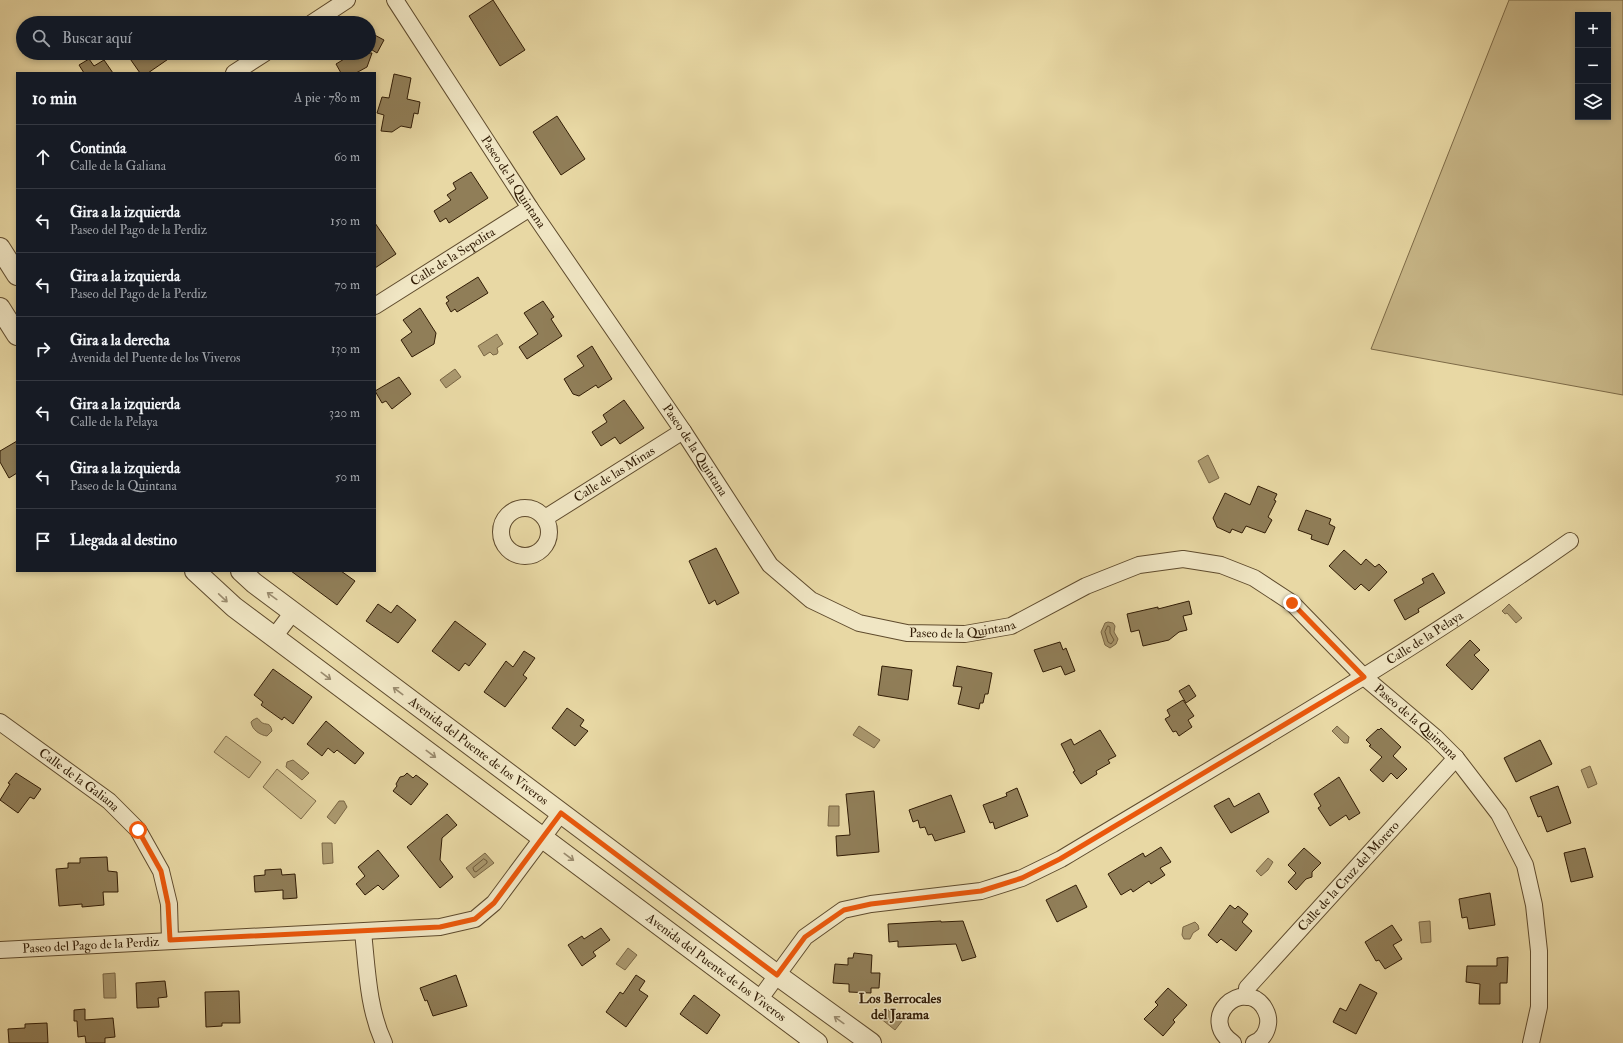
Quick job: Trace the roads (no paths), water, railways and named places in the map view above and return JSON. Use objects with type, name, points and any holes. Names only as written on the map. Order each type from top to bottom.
[{"type":"street","points":[[323,16],[347,0]]},
{"type":"street","name":"Paseo de la Quintana","points":[[395,0],[530,208],[683,431],[770,565],[811,600],[859,623],[914,633],[965,634],[1011,626],[1086,586],[1138,565],[1183,559],[1221,565],[1254,578],[1292,603],[1364,677],[1435,736],[1456,758],[1499,814],[1525,865],[1534,905],[1539,951],[1539,1007],[1531,1043]]},
{"type":"street","points":[[236,72],[254,60]]},
{"type":"street","name":"Calle de la Sepolita","points":[[376,305],[530,208]]},
{"type":"street","points":[[1,250],[16,273]]},
{"type":"street","points":[[0,308],[16,332]]},
{"type":"street","name":"Calle de las Minas","points":[[545,518],[683,431]]},
{"type":"street","name":"Calle de la Pelaya","points":[[759,1000],[805,937],[844,910],[871,904],[981,891],[1022,878],[1060,859],[1364,677],[1530,569],[1570,541]]},
{"type":"street","name":"Avenida del Puente de los Viveros","points":[[196,572],[234,607],[817,1043]]},
{"type":"street","name":"Avenida del Puente de los Viveros","points":[[242,572],[254,583],[777,975],[871,1043]]},
{"type":"street","points":[[274,637],[293,612]]},
{"type":"street","name":"Calle de la Galiana","points":[[0,722],[108,801],[138,830],[161,871],[168,904],[170,940]]},
{"type":"street","name":"Calle de la Cruz del Morero","points":[[1247,997],[1247,988],[1456,758]]},
{"type":"street","name":"Paseo del Pago de la Perdiz","points":[[0,950],[440,927],[475,919],[494,903],[561,813]]},
{"type":"street","points":[[363,932],[369,988],[379,1032],[384,1043]]},
{"type":"street","points":[[1233,1043],[1222,1033],[1220,1018],[1226,1004],[1240,997],[1247,997],[1255,1000],[1262,1005],[1266,1012],[1268,1020],[1267,1029],[1263,1036],[1254,1043]]},
{"type":"water","points":[[497,334],[503,344],[497,348],[497,354],[493,355],[490,352],[484,356],[478,346]]},
{"type":"water","points":[[455,369],[461,377],[446,388],[440,380]]},
{"type":"water","points":[[1208,455],[1219,478],[1209,483],[1198,461]]},
{"type":"water","points":[[1509,604],[1522,618],[1516,623],[1507,613],[1505,614],[1502,611]]},
{"type":"water","points":[[1105,623],[1113,623],[1115,626],[1114,632],[1118,639],[1116,644],[1110,648],[1105,645],[1101,632]]},
{"type":"water","points":[[257,718],[261,722],[270,726],[272,731],[267,736],[262,735],[253,727],[251,722]]},
{"type":"water","points":[[859,726],[880,740],[874,748],[853,735]]},
{"type":"water","points":[[1337,726],[1349,737],[1348,743],[1344,743],[1332,731]]},
{"type":"water","points":[[293,760],[309,773],[302,780],[286,767],[287,762]]},
{"type":"water","points":[[1590,766],[1597,784],[1588,788],[1581,770]]},
{"type":"water","points":[[339,801],[344,801],[347,807],[335,824],[327,817]]},
{"type":"water","points":[[829,806],[839,806],[839,826],[828,826]]},
{"type":"water","points":[[322,843],[332,843],[333,863],[323,864]]},
{"type":"water","points":[[485,853],[494,863],[474,878],[466,868]]},
{"type":"water","points":[[1268,858],[1273,862],[1268,870],[1261,876],[1256,871]]},
{"type":"water","points":[[1430,921],[1431,942],[1421,943],[1419,922]]},
{"type":"water","points":[[1195,922],[1199,929],[1193,933],[1190,939],[1184,939],[1182,935],[1183,927]]},
{"type":"water","points":[[628,948],[637,955],[625,970],[616,964]]},
{"type":"water","points":[[115,973],[116,998],[104,998],[103,974]]},
{"type":"water","points":[[887,1009],[902,1021],[895,1030],[880,1018],[882,1016],[880,1014],[882,1011],[884,1012]]},
{"type":"district","name":"Los Berrocales del Jarama","points":[[900,1006]]}]
